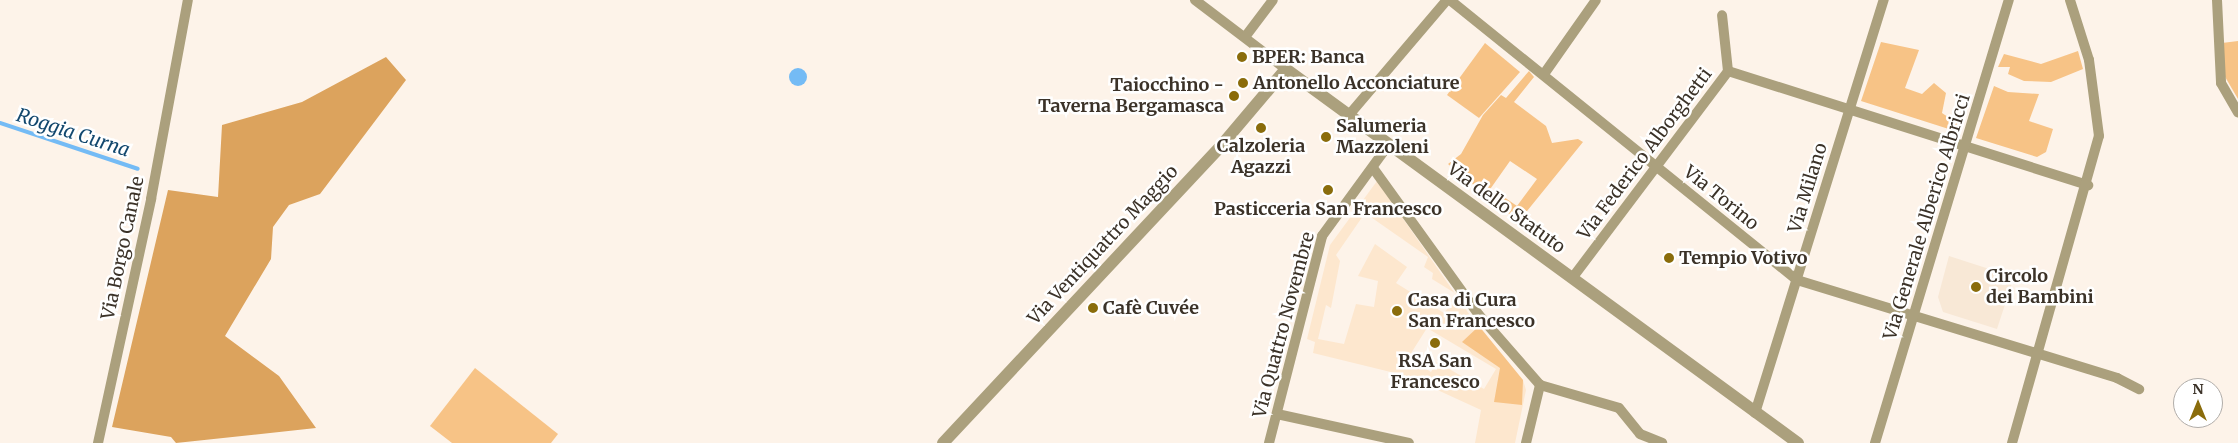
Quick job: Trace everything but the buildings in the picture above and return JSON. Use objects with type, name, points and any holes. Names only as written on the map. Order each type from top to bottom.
[{"type":"street","name":"Via Borgo Canale","points":[[98,443],[151,200],[188,0]]},
{"type":"street","name":"Via dello Statuto","points":[[1194,0],[1798,443]]},
{"type":"street","points":[[1244,37],[1273,0]]},
{"type":"street","points":[[1349,115],[1449,0]]},
{"type":"street","name":"Via Torino","points":[[1449,0],[1544,74],[1797,280],[2039,354],[2140,389]]},
{"type":"street","points":[[1544,74],[1596,0]]},
{"type":"street","name":"Via Milano","points":[[1755,413],[1884,0]]},
{"type":"street","name":"Via Generale Alberico Albricci","points":[[1874,443],[2010,0]]},
{"type":"street","points":[[2012,443],[2088,185],[2100,121],[2089,60],[2070,0]]},
{"type":"street","points":[[2217,0],[2221,83],[2238,112]]},
{"type":"street","name":"Via Federico Alborghetti","points":[[1572,278],[1655,165],[1728,71],[1722,15]]},
{"type":"street","name":"Via Ventiquattro Maggio","points":[[943,443],[1220,147],[1286,69]]},
{"type":"street","points":[[1728,71],[1849,111],[2088,185]]},
{"type":"street","name":"Via Quattro Novembre","points":[[1269,443],[1322,236],[1389,144]]},
{"type":"street","points":[[1373,168],[1479,315],[1540,385],[1619,408],[1640,434],[1662,443]]},
{"type":"street","points":[[1526,443],[1540,385]]},
{"type":"street","points":[[1277,414],[1409,443]]},
{"type":"shaded area","points":[[2238,41],[2238,99],[2224,75],[2222,43]]},
{"type":"shaded area","points":[[1881,42],[1919,50],[1905,88],[1922,94],[1934,83],[1946,93],[1942,113],[1957,123],[1955,131],[1861,101]]},
{"type":"shaded area","points":[[1485,43],[1520,72],[1479,118],[1447,95]]},
{"type":"shaded area","points":[[2078,51],[2083,69],[2051,82],[2024,81],[2008,74],[2010,67],[1998,67],[2004,54],[2041,64]]},
{"type":"shaded area","points":[[386,57],[406,80],[320,194],[289,205],[273,227],[271,259],[225,336],[279,376],[316,428],[176,443],[171,437],[112,427],[168,190],[218,197],[222,125],[302,102]]},
{"type":"shaded area","points":[[1529,71],[1534,77],[1514,102],[1546,126],[1552,143],[1578,139],[1583,142],[1519,221],[1494,203],[1501,195],[1517,206],[1537,179],[1510,161],[1486,195],[1448,164],[1461,154],[1483,115],[1501,95],[1506,98]]},
{"type":"shaded area","points":[[1994,86],[2008,92],[2039,94],[2029,121],[2053,129],[2046,152],[2037,157],[1976,138]]},
{"type":"shaded area","name":"Casa di Cura San Francesco","points":[[1377,181],[1454,293],[1432,279],[1433,273],[1424,267],[1428,257],[1365,213],[1336,255],[1340,261],[1331,308],[1326,305],[1318,339],[1344,344],[1356,304],[1374,307],[1378,281],[1358,276],[1375,244],[1407,267],[1396,283],[1444,313],[1457,296],[1492,347],[1523,380],[1526,390],[1515,443],[1475,443],[1481,410],[1407,376],[1313,353],[1315,342],[1307,339],[1330,245]],"holes":[[[1427,328],[1496,369],[1484,389],[1437,362],[1431,372],[1408,358]]]},
{"type":"shaded area","name":"Circolo dei Bambini","points":[[1949,256],[2014,277],[1997,329],[1943,312],[1938,297]]},
{"type":"shaded area","points":[[1479,326],[1523,380],[1522,405],[1494,402],[1500,368],[1462,342]]},
{"type":"shaded area","points":[[475,368],[558,434],[551,443],[452,443],[430,426]]},
{"type":"water","points":[[794,68],[802,68],[807,73],[805,84],[794,86],[789,81],[789,73]]},
{"type":"waterway","name":"Roggia Curna","points":[[0,123],[138,169]]},
{"type":"place","name":"BPER: Banca","points":[[1242,57]]},
{"type":"place","name":"Antonello Acconciature","points":[[1243,83]]},
{"type":"place","name":"Taiocchino - Taverna Bergamasca","points":[[1234,96]]},
{"type":"place","name":"Calzoleria Agazzi","points":[[1261,128]]},
{"type":"place","name":"Salumeria Mazzoleni","points":[[1326,137]]},
{"type":"place","name":"Pasticceria San Francesco","points":[[1328,190]]},
{"type":"place","name":"Tempio Votivo","points":[[1669,258]]},
{"type":"place","name":"Circolo dei Bambini","points":[[1976,287]]},
{"type":"place","name":"Cafè Cuvée","points":[[1093,308]]},
{"type":"place","name":"Casa di Cura San Francesco","points":[[1397,311]]},
{"type":"place","name":"RSA San Francesco","points":[[1435,343]]}]
